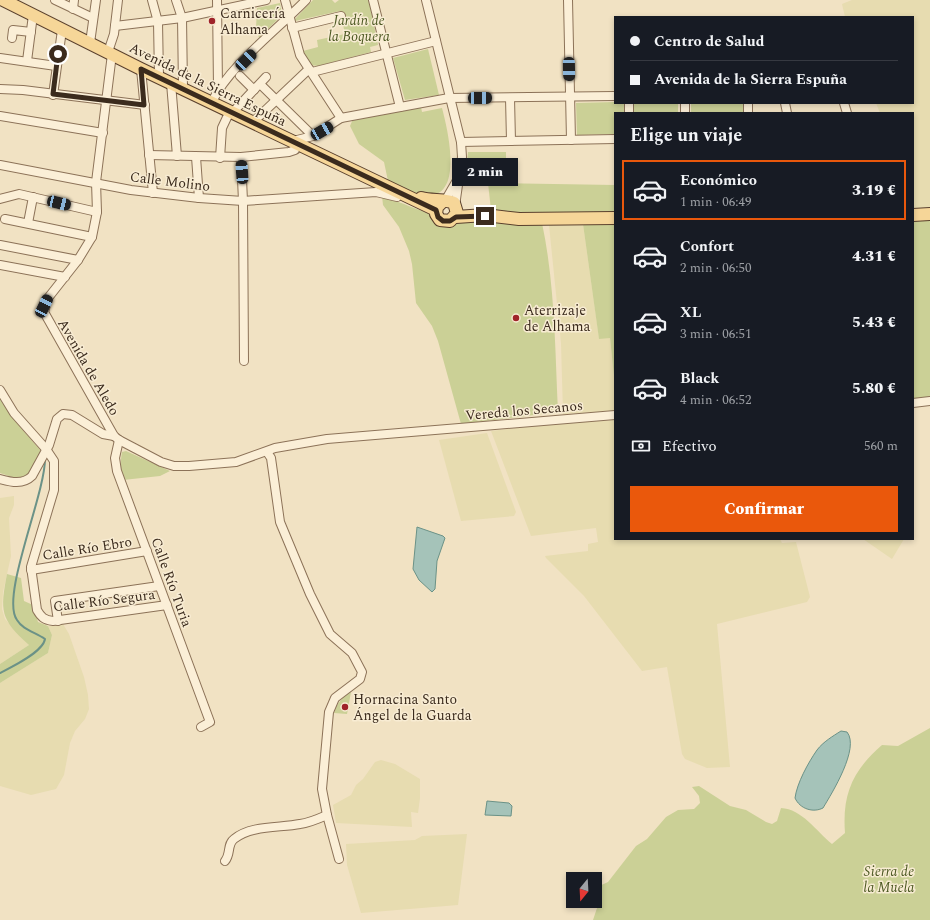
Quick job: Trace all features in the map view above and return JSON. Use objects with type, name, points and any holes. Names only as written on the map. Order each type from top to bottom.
[{"type":"main road","name":"Avenida de la Sierra Espuña","points":[[3,0],[141,69],[401,193],[447,208],[485,216],[519,219],[614,218]]},
{"type":"main road","points":[[914,215],[930,214]]},
{"type":"street","points":[[55,0],[93,18]]},
{"type":"street","points":[[73,9],[74,0]]},
{"type":"street","points":[[90,43],[96,0]]},
{"type":"street","name":"Avenida de Aledo","points":[[116,438],[44,312],[48,298],[78,260],[92,237],[97,212],[96,182],[110,53],[118,0]]},
{"type":"street","points":[[152,0],[158,22],[159,77]]},
{"type":"street","points":[[176,0],[182,18],[183,88]]},
{"type":"street","points":[[217,0],[218,88]]},
{"type":"street","points":[[115,26],[182,18],[266,0]]},
{"type":"street","points":[[285,0],[300,55],[341,118]]},
{"type":"street","points":[[212,102],[218,88],[306,0]]},
{"type":"street","points":[[373,0],[400,107]]},
{"type":"street","points":[[426,0],[461,142],[462,157],[458,180],[447,208]]},
{"type":"street","points":[[568,0],[571,140]]},
{"type":"street","points":[[27,61],[33,16]]},
{"type":"street","points":[[292,28],[341,16]]},
{"type":"street","points":[[12,38],[13,30],[31,32]]},
{"type":"street","points":[[53,94],[62,30]]},
{"type":"street","points":[[253,122],[310,70],[387,54],[436,41]]},
{"type":"street","points":[[0,58],[56,66]]},
{"type":"street","points":[[141,69],[153,193]]},
{"type":"street","points":[[240,76],[254,90]]},
{"type":"street","points":[[220,158],[222,128],[231,111],[266,77]]},
{"type":"street","points":[[171,83],[177,156]]},
{"type":"street","points":[[260,84],[313,136]]},
{"type":"street","points":[[0,89],[144,105]]},
{"type":"street","points":[[149,155],[220,158],[294,151],[296,148],[293,141],[313,136],[341,118],[449,98],[614,96]]},
{"type":"street","points":[[510,98],[511,141]]},
{"type":"street","points":[[0,116],[102,132]]},
{"type":"street","points":[[461,142],[614,139]]},
{"type":"street","points":[[196,157],[199,198]]},
{"type":"street","points":[[241,157],[244,201],[244,361]]},
{"type":"street","name":"Calle Molino","points":[[0,165],[153,193],[199,198],[244,201],[362,192],[388,194],[447,208]]},
{"type":"street","points":[[362,192],[369,186],[368,178]]},
{"type":"street","points":[[447,208],[458,180]]},
{"type":"street","points":[[0,199],[19,194],[97,212]]},
{"type":"street","points":[[28,223],[33,197]]},
{"type":"street","points":[[5,219],[92,237]]},
{"type":"street","points":[[0,245],[78,260]]},
{"type":"street","points":[[0,264],[65,277]]},
{"type":"street","points":[[0,390],[14,413],[46,449],[54,461],[54,490],[31,561],[31,570]]},
{"type":"street","points":[[914,403],[930,401]]},
{"type":"street","name":"Vereda los Secanos","points":[[46,449],[51,440],[57,419],[63,414],[72,415],[102,434],[116,438],[161,462],[174,466],[221,464],[267,452],[275,448],[368,434],[436,431],[553,419],[614,415]]},
{"type":"street","name":"Calle Río Turia","points":[[116,438],[115,458],[117,471],[210,722],[201,727]]},
{"type":"street","points":[[0,479],[15,482],[28,480],[46,449]]},
{"type":"street","points":[[267,452],[271,458],[280,522],[310,594],[330,634],[352,653],[362,672],[360,679],[335,698],[329,712],[322,781],[326,815],[339,858]]},
{"type":"street","name":"Calle Río Ebro","points":[[31,570],[147,551]]},
{"type":"street","name":"Calle Río Segura","points":[[31,570],[37,610],[45,620],[58,621],[167,606]]},
{"type":"street","points":[[58,621],[55,601],[159,586]]},
{"type":"street","points":[[225,861],[229,857],[232,840],[244,833],[301,824],[326,815]]},
{"type":"shaded area","points":[[852,0],[930,0],[930,210],[914,210],[914,112],[880,112],[876,104],[914,104],[914,16],[845,16],[842,4]]},
{"type":"shaded area","points":[[583,224],[599,338],[610,338],[614,376],[614,411],[563,414],[561,343],[549,225]]},
{"type":"shaded area","points":[[614,420],[614,540],[780,540],[782,543],[796,542],[810,597],[807,602],[717,624],[730,767],[707,768],[685,759],[682,754],[667,667],[642,671],[584,596],[546,558],[545,556],[588,551],[588,544],[598,542],[596,528],[531,536],[491,431],[549,424]]},
{"type":"shaded area","points":[[487,433],[516,512],[514,516],[461,521],[439,440]]},
{"type":"shaded area","points":[[14,496],[14,505],[9,518],[11,556],[3,592],[2,609],[5,619],[29,645],[0,664],[0,498]]},
{"type":"shaded area","points":[[864,540],[903,540],[892,559]]},
{"type":"shaded area","points":[[63,624],[69,634],[84,677],[89,709],[85,719],[75,731],[70,743],[64,775],[56,789],[31,795],[0,786],[0,683],[48,653],[52,635],[48,626]]},
{"type":"shaded area","points":[[381,760],[395,764],[420,779],[418,813],[411,812],[412,827],[336,823],[333,805],[351,795],[356,785],[363,779],[375,762]]},
{"type":"shaded area","points":[[467,834],[458,905],[361,913],[347,865],[346,844],[415,840],[422,836]]},
{"type":"green space","name":"Jardín de la Boquera","points":[[313,0],[332,0],[335,3],[339,0],[369,0],[378,45],[370,47],[371,52],[318,66],[311,65],[303,51],[318,47],[317,40],[345,34],[340,11],[295,21],[295,19]]},
{"type":"green space","points":[[280,3],[282,15],[259,38],[256,28],[257,8]]},
{"type":"green space","points":[[428,49],[439,95],[405,100],[393,58]]},
{"type":"green space","points":[[614,102],[614,104],[624,104],[624,112],[614,112],[614,134],[577,135],[576,103]]},
{"type":"green space","points":[[634,104],[678,104],[678,112],[634,112]]},
{"type":"green space","points":[[691,104],[743,104],[743,112],[691,112]]},
{"type":"green space","points":[[421,107],[422,112],[442,108],[449,143],[450,171],[447,182],[442,191],[432,195],[415,193],[388,181],[384,162],[359,144],[350,126],[353,119]]},
{"type":"green space","points":[[468,152],[506,152],[506,182],[466,173]]},
{"type":"green space","points":[[488,183],[614,185],[614,213],[531,214],[491,210]]},
{"type":"green space","points":[[382,196],[447,219],[542,223],[550,269],[558,412],[461,424],[438,341],[432,326],[416,303],[412,264],[409,251],[399,227],[383,205]]},
{"type":"green space","points":[[914,219],[930,219],[930,398],[914,400]]},
{"type":"green space","points":[[614,222],[614,376],[610,338],[599,339],[583,223]]},
{"type":"green space","points":[[0,398],[21,428],[41,451],[27,476],[15,478],[0,473]]},
{"type":"green space","points":[[126,451],[170,471],[160,476],[123,480],[121,456],[122,452]]},
{"type":"green space","points":[[7,574],[21,578],[24,601],[33,605],[38,622],[48,626],[52,635],[48,653],[0,683],[0,664],[29,645],[12,628],[4,614],[3,597]]},
{"type":"green space","points":[[351,692],[347,714],[334,713],[340,701]]},
{"type":"green space","name":"Sierra de la Muela","points":[[930,728],[930,920],[593,920],[597,908],[602,908],[602,885],[608,882],[636,846],[647,839],[666,817],[678,810],[694,809],[700,803],[699,796],[692,787],[699,786],[730,806],[746,810],[772,824],[777,821],[781,808],[789,809],[802,816],[832,844],[845,833],[845,806],[857,774],[872,754],[882,745],[898,746]]},
{"type":"water","points":[[417,527],[445,538],[437,561],[435,589],[432,592],[419,580],[413,569]]},
{"type":"water","points":[[841,731],[847,732],[850,739],[850,749],[838,782],[823,808],[815,810],[807,809],[800,805],[795,798],[803,773],[819,747]]},
{"type":"water","points":[[487,801],[509,803],[512,806],[511,816],[485,815]]},
{"type":"waterway","points":[[0,673],[33,654],[39,649],[45,639],[26,629],[17,620],[13,608],[14,590],[18,568],[38,496],[45,459]]},
{"type":"place","name":"Carnicería Alhama","points":[[212,21]]},
{"type":"place","name":"Aterrizaje de Alhama","points":[[516,318]]},
{"type":"place","name":"Hornacina Santo Ángel de la Guarda","points":[[345,707]]},
{"type":"route","points":[[58,54],[53,94],[144,105],[141,69],[436,210],[436,214],[440,220],[447,222],[454,220],[456,217],[485,216]]}]
